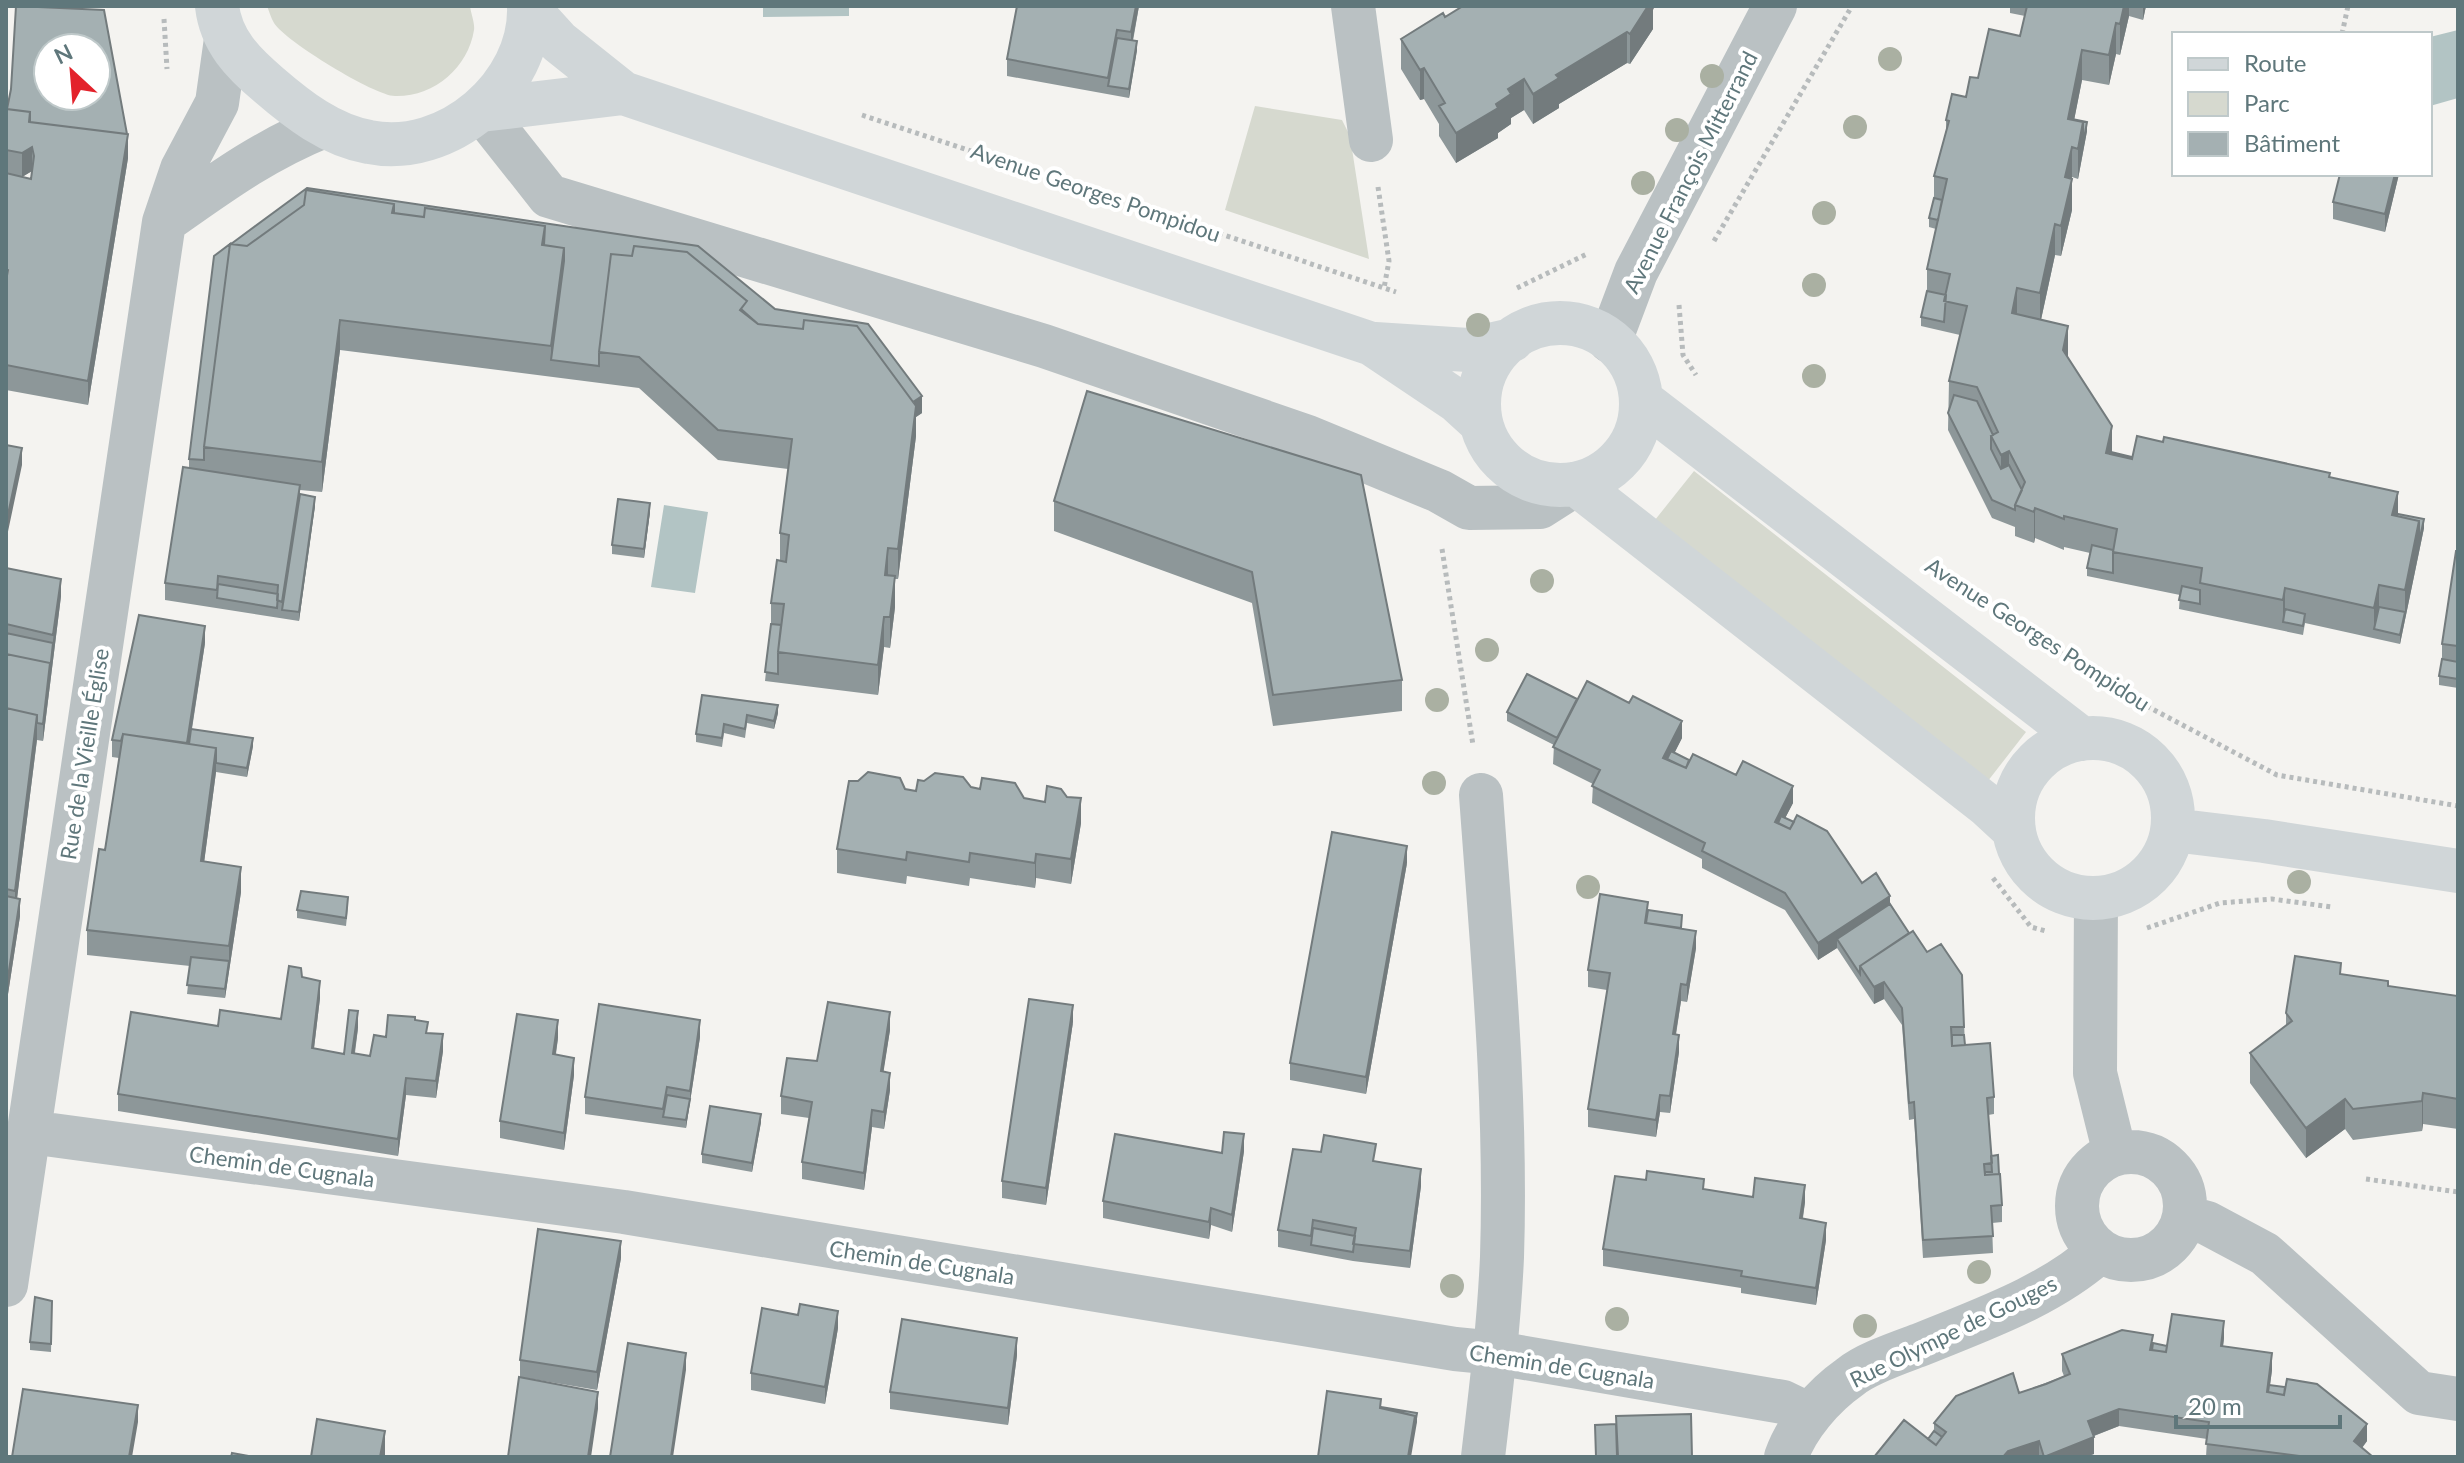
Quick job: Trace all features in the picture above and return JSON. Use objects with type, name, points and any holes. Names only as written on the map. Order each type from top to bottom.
[{"type":"main road","points":[[529,8],[559,42],[623,93],[1372,344],[1468,350],[1512,340]]},
{"type":"main road","points":[[222,22],[250,68],[294,107],[324,126],[367,142],[397,145],[447,132],[481,110],[508,78],[524,48],[529,8]]},
{"type":"main road","points":[[481,110],[623,93]]},
{"type":"main road","points":[[1565,324],[1589,328],[1610,341],[1626,357],[1636,377],[1641,400],[1639,423],[1630,444],[1616,462],[1598,476],[1576,484],[1555,485],[1534,481],[1515,472],[1499,459],[1487,441],[1480,422],[1478,397],[1485,373],[1498,351],[1540,325],[1565,324]]},
{"type":"main road","points":[[1372,344],[1457,401],[1480,422]]},
{"type":"main road","name":"Avenue Georges Pompidou","points":[[1641,400],[2082,739]]},
{"type":"main road","points":[[1576,484],[1988,806],[2014,830]]},
{"type":"main road","points":[[2082,739],[2114,741],[2143,754],[2168,788],[2174,808],[2173,830],[2164,856],[2147,878],[2123,892],[2096,898],[2073,895],[2051,886],[2034,871],[2020,851],[2014,830],[2014,804],[2022,780],[2038,761],[2058,745],[2082,739]]},
{"type":"main road","points":[[2173,830],[2458,871]]},
{"type":"street","points":[[1353,6],[1371,140]]},
{"type":"street","name":"Avenue François Mitterrand","points":[[1610,341],[1636,272],[1775,6]]},
{"type":"street","name":"Rue de la Vieille Église","points":[[6,1285],[164,222],[182,169],[217,103],[222,22]]},
{"type":"street","points":[[481,110],[549,196],[1058,351],[1308,437],[1439,491],[1469,508],[1540,507],[1576,484]]},
{"type":"street","points":[[164,222],[249,162],[283,142],[324,126]]},
{"type":"street","points":[[1481,795],[1501,1070],[1502,1255],[1496,1353],[1483,1457]]},
{"type":"street","points":[[2096,898],[2095,1073],[2115,1154]]},
{"type":"street","name":"Chemin de Cugnala","points":[[30,1132],[624,1212],[1783,1402],[1810,1415]]},
{"type":"street","points":[[2115,1154],[2148,1154],[2162,1160],[2182,1185],[2185,1217],[2176,1237],[2161,1252],[2141,1260],[2119,1260],[2100,1251],[2079,1223],[2077,1206],[2080,1189],[2088,1173],[2100,1161],[2115,1154]]},
{"type":"street","points":[[2185,1217],[2207,1223],[2265,1254],[2419,1393],[2458,1399]]},
{"type":"street","name":"Rue Olympe de Gouges","points":[[1786,1457],[1791,1443],[1810,1415],[1851,1375],[2002,1312],[2069,1275],[2100,1251]]},
{"type":"path","points":[[1710,247],[1852,6]]},
{"type":"path","points":[[2342,32],[2348,6]]},
{"type":"path","points":[[164,14],[167,71]]},
{"type":"path","name":"Avenue Georges Pompidou","points":[[858,114],[1409,296]]},
{"type":"path","points":[[1371,140],[1389,261],[1372,344]]},
{"type":"path","points":[[1506,293],[1586,254],[1596,255]]},
{"type":"path","points":[[1679,300],[1683,355],[1698,379]]},
{"type":"path","points":[[1439,534],[1481,795]]},
{"type":"path","name":"Avenue Georges Pompidou","points":[[2055,650],[2122,693],[2277,775],[2458,806]]},
{"type":"path","points":[[2366,1179],[2458,1192]]},
{"type":"green space","points":[[267,6],[470,6],[474,30],[465,56],[447,78],[423,91],[395,96],[351,78],[312,54],[274,23]]},
{"type":"green space","points":[[1255,106],[1342,120],[1350,136],[1369,259],[1225,210]]},
{"type":"green space","points":[[1694,471],[2026,732],[1984,786],[1651,525]]},
{"type":"shaded area","points":[[763,6],[849,6],[849,16],[763,17]]},
{"type":"shaded area","points":[[2458,30],[2458,98],[2432,105],[2432,36]]},
{"type":"shaded area","points":[[664,505],[708,512],[695,593],[651,587]]},
{"type":"building","points":[[16,6],[104,10],[108,32],[32,32],[32,112],[112,112],[112,53],[127,134],[30,122],[30,112],[7,109]]},
{"type":"building","points":[[1017,6],[1136,6],[1131,32],[1117,30],[1108,78],[1007,59]]},
{"type":"building","points":[[1463,6],[1648,6],[1630,34],[1627,32],[1556,75],[1559,78],[1533,94],[1524,79],[1508,89],[1511,94],[1496,104],[1498,108],[1456,133],[1439,106],[1445,103],[1424,68],[1420,70],[1401,39],[1443,13],[1445,17]]},
{"type":"building","points":[[2027,6],[2124,6],[2120,24],[2116,23],[2109,55],[2082,50],[2068,119],[2083,122],[2078,149],[2072,147],[2065,177],[2072,179],[2061,226],[2055,224],[2040,293],[2017,288],[2012,313],[2068,326],[2063,350],[2112,426],[2106,453],[2132,459],[2137,436],[2163,442],[2164,437],[2330,473],[2329,477],[2398,492],[2392,515],[2419,521],[2405,590],[2379,585],[2374,608],[2285,588],[2283,600],[2200,583],[2202,568],[2113,552],[2117,529],[2064,516],[2064,519],[2035,508],[2034,512],[2015,505],[2025,482],[2009,451],[2001,455],[1991,436],[1998,432],[1977,387],[1949,381],[1967,306],[1944,301],[1950,274],[1927,269],[1947,179],[1934,176],[1949,121],[1946,120],[1952,94],[1966,97],[1970,77],[1978,78],[1989,29],[2020,36]]},
{"type":"building","points":[[1117,38],[1137,41],[1129,89],[1108,86]]},
{"type":"building","points":[[6,109],[30,112],[29,122],[128,134],[88,381],[6,365],[6,173],[31,179],[34,156],[32,147],[22,153],[6,150]]},
{"type":"building","points":[[2072,119],[2087,122],[2083,144],[2083,122]]},
{"type":"building","points":[[2340,176],[2394,176],[2385,214],[2333,202]]},
{"type":"building","points":[[307,188],[698,246],[775,309],[868,324],[922,396],[913,402],[857,326],[804,320],[803,329],[758,324],[741,309],[747,301],[687,252],[634,246],[632,256],[611,254],[599,366],[551,360],[564,248],[544,245],[545,226],[425,208],[424,217],[394,213],[394,204],[306,190],[304,205],[247,246],[231,244]]},
{"type":"building","points":[[306,190],[394,204],[392,213],[424,217],[425,208],[545,226],[542,245],[564,248],[551,346],[340,320],[322,462],[204,447],[230,244],[247,246],[304,205]]},
{"type":"building","points":[[1934,198],[1942,200],[1938,220],[1929,218]]},
{"type":"building","points":[[230,244],[204,460],[189,459],[214,256]]},
{"type":"building","points":[[634,246],[687,252],[747,301],[740,310],[758,324],[803,329],[804,320],[857,326],[916,406],[898,549],[888,548],[885,575],[895,576],[890,617],[884,617],[878,665],[778,652],[784,604],[771,603],[777,560],[786,562],[789,535],[780,533],[792,439],[718,430],[639,357],[599,352],[611,254],[632,256]]},
{"type":"building","points":[[1927,291],[1946,295],[1944,322],[1921,317]]},
{"type":"building","points":[[1087,391],[1361,475],[1402,680],[1273,695],[1252,572],[1054,501]]},
{"type":"building","points":[[1954,395],[1977,401],[1993,435],[1991,449],[2001,469],[2009,465],[2022,490],[2015,510],[1992,500],[1948,413]]},
{"type":"building","points":[[6,445],[22,448],[6,524]]},
{"type":"building","points":[[2110,454],[2132,457],[2132,459]]},
{"type":"building","points":[[183,467],[300,485],[282,602],[277,600],[278,585],[218,576],[217,590],[165,583]]},
{"type":"building","points":[[300,494],[315,497],[299,612],[282,610]]},
{"type":"building","points":[[618,499],[650,503],[644,549],[612,545]]},
{"type":"building","points":[[2398,514],[2424,519],[2419,542],[2419,521]]},
{"type":"building","points":[[2092,545],[2113,550],[2113,573],[2087,568]]},
{"type":"building","points":[[2458,551],[2458,646],[2442,644]]},
{"type":"building","points":[[6,568],[61,579],[53,635],[6,624]]},
{"type":"building","points":[[218,584],[278,594],[277,608],[217,598]]},
{"type":"building","points":[[2182,586],[2200,590],[2200,604],[2179,600]]},
{"type":"building","points":[[2379,607],[2405,612],[2400,635],[2374,629]]},
{"type":"building","points":[[2285,609],[2305,614],[2303,626],[2283,622]]},
{"type":"building","points":[[139,615],[205,626],[187,743],[123,734],[121,741],[112,740]]},
{"type":"building","points":[[771,624],[781,625],[778,674],[765,672]]},
{"type":"building","points":[[6,633],[53,643],[50,671],[50,663],[6,654]]},
{"type":"building","points":[[6,654],[50,663],[43,724],[37,723],[37,715],[6,708]]},
{"type":"building","points":[[2442,659],[2458,662],[2458,679],[2439,676]]},
{"type":"building","points":[[1527,674],[1577,699],[1557,738],[1507,712]]},
{"type":"building","points":[[1587,681],[1629,703],[1633,696],[1682,721],[1663,758],[1686,768],[1693,754],[1736,775],[1743,761],[1793,786],[1775,822],[1790,829],[1797,815],[1827,831],[1862,883],[1876,873],[1890,896],[1818,943],[1785,893],[1702,851],[1705,843],[1592,786],[1600,770],[1553,747]]},
{"type":"building","points":[[702,695],[778,705],[774,721],[747,715],[745,729],[724,724],[722,738],[696,734]]},
{"type":"building","points":[[6,708],[37,715],[15,891],[6,889]]},
{"type":"building","points":[[191,729],[253,738],[247,768],[216,763],[216,748],[189,744]]},
{"type":"building","points":[[123,734],[216,748],[201,861],[241,867],[229,946],[87,930],[99,849],[105,850]]},
{"type":"building","points":[[1671,751],[1689,760],[1686,768],[1667,759]]},
{"type":"building","points":[[868,772],[900,778],[905,789],[916,791],[918,780],[924,781],[935,773],[963,777],[971,787],[980,789],[982,778],[1015,783],[1024,798],[1045,802],[1047,786],[1061,789],[1067,797],[1081,798],[1071,859],[1036,854],[1035,863],[970,853],[969,862],[907,852],[906,860],[837,849],[849,781],[858,781]]},
{"type":"building","points":[[1781,816],[1794,822],[1790,829],[1778,823]]},
{"type":"building","points":[[1332,832],[1407,846],[1366,1077],[1290,1063]]},
{"type":"building","points":[[301,891],[348,897],[346,918],[297,910]]},
{"type":"building","points":[[1600,894],[1648,902],[1645,923],[1696,931],[1687,985],[1681,984],[1673,1034],[1679,1035],[1670,1096],[1660,1095],[1656,1120],[1588,1109],[1610,973],[1588,970]]},
{"type":"building","points":[[6,896],[20,899],[6,990]]},
{"type":"building","points":[[1890,904],[1909,933],[1860,966],[1860,974],[1837,939]]},
{"type":"building","points":[[1648,910],[1682,915],[1681,928],[1646,923]]},
{"type":"building","points":[[1913,931],[1927,952],[1941,944],[1962,975],[1964,1027],[1951,1027],[1952,1046],[1990,1043],[1994,1097],[1987,1098],[1992,1163],[1984,1164],[1985,1175],[2000,1174],[2002,1205],[1991,1206],[1993,1236],[1923,1240],[1914,1102],[1909,1103],[1902,1008],[1884,982],[1874,987],[1860,966]]},
{"type":"building","points":[[2295,956],[2341,963],[2340,974],[2388,981],[2388,986],[2458,996],[2458,1099],[2423,1093],[2422,1101],[2353,1109],[2345,1099],[2306,1128],[2250,1053],[2292,1021],[2286,1013]]},
{"type":"building","points":[[191,957],[229,961],[225,989],[187,985]]},
{"type":"building","points":[[289,966],[301,968],[302,977],[320,981],[312,1048],[344,1054],[349,1010],[358,1011],[352,1053],[370,1056],[374,1035],[386,1037],[388,1015],[415,1017],[415,1020],[428,1022],[426,1033],[443,1034],[436,1081],[406,1078],[398,1139],[118,1094],[131,1012],[218,1026],[220,1010],[281,1019]]},
{"type":"building","points":[[1029,999],[1073,1005],[1046,1188],[1002,1181]]},
{"type":"building","points":[[828,1002],[890,1012],[881,1071],[890,1073],[884,1112],[872,1110],[864,1173],[802,1162],[812,1102],[781,1096],[787,1058],[817,1061]]},
{"type":"building","points":[[599,1004],[700,1020],[690,1091],[667,1087],[663,1109],[585,1097]]},
{"type":"building","points":[[517,1014],[558,1020],[553,1054],[574,1058],[564,1133],[500,1121]]},
{"type":"building","points":[[1952,1035],[1964,1035],[1965,1045],[1952,1046]]},
{"type":"building","points":[[667,1095],[690,1099],[686,1120],[663,1117]]},
{"type":"building","points":[[710,1106],[761,1114],[752,1163],[702,1154]]},
{"type":"building","points":[[1224,1132],[1244,1134],[1232,1215],[1211,1208],[1209,1222],[1103,1201],[1115,1134],[1222,1153]]},
{"type":"building","points":[[1324,1135],[1376,1144],[1373,1161],[1421,1169],[1410,1251],[1353,1244],[1356,1228],[1313,1220],[1311,1236],[1278,1230],[1293,1149],[1321,1152]]},
{"type":"building","points":[[1998,1155],[1999,1174],[1985,1175],[1985,1172],[1992,1172],[1991,1156]]},
{"type":"building","points":[[1647,1171],[1704,1179],[1703,1189],[1753,1197],[1755,1178],[1805,1185],[1800,1218],[1826,1223],[1816,1288],[1741,1276],[1742,1271],[1603,1249],[1615,1176],[1646,1180]]},
{"type":"building","points":[[1313,1228],[1355,1236],[1353,1252],[1311,1245]]},
{"type":"building","points":[[538,1229],[621,1241],[597,1372],[520,1360]]},
{"type":"building","points":[[35,1297],[52,1301],[51,1344],[30,1342]]},
{"type":"building","points":[[800,1304],[838,1311],[825,1387],[751,1373],[762,1308],[798,1315]]},
{"type":"building","points":[[2172,1314],[2224,1321],[2221,1346],[2272,1353],[2267,1392],[2284,1395],[2287,1379],[2317,1384],[2367,1424],[2354,1441],[2373,1457],[2300,1457],[2206,1444],[2209,1422],[2119,1409],[2088,1421],[2094,1437],[2044,1457],[2039,1441],[2008,1451],[2003,1457],[1874,1457],[1904,1420],[1936,1445],[1946,1432],[1934,1423],[1956,1396],[2013,1373],[2019,1393],[2046,1384],[2070,1374],[2062,1354],[2122,1330],[2153,1335],[2150,1350],[2166,1352]]},
{"type":"building","points":[[902,1319],[1017,1338],[1008,1408],[890,1392]]},
{"type":"building","points":[[628,1343],[686,1353],[671,1457],[610,1457]]},
{"type":"building","points":[[2153,1343],[2167,1346],[2166,1352],[2152,1350]]},
{"type":"building","points":[[519,1377],[598,1392],[588,1457],[508,1457]]},
{"type":"building","points":[[2269,1385],[2285,1387],[2284,1395],[2268,1392]]},
{"type":"building","points":[[23,1389],[138,1405],[129,1457],[12,1457]]},
{"type":"building","points":[[1327,1391],[1381,1399],[1380,1408],[1415,1416],[1408,1457],[1318,1457]]},
{"type":"building","points":[[1381,1407],[1417,1413],[1415,1424],[1415,1416]]},
{"type":"building","points":[[1691,1414],[1692,1457],[1618,1457],[1616,1416]]},
{"type":"building","points":[[317,1419],[385,1431],[380,1457],[311,1457]]},
{"type":"building","points":[[1616,1424],[1617,1456],[1596,1457],[1595,1425]]},
{"type":"building","points":[[1934,1431],[1942,1437],[1936,1445],[1928,1439]]},
{"type":"building","points":[[232,1453],[254,1457],[231,1457]]}]
